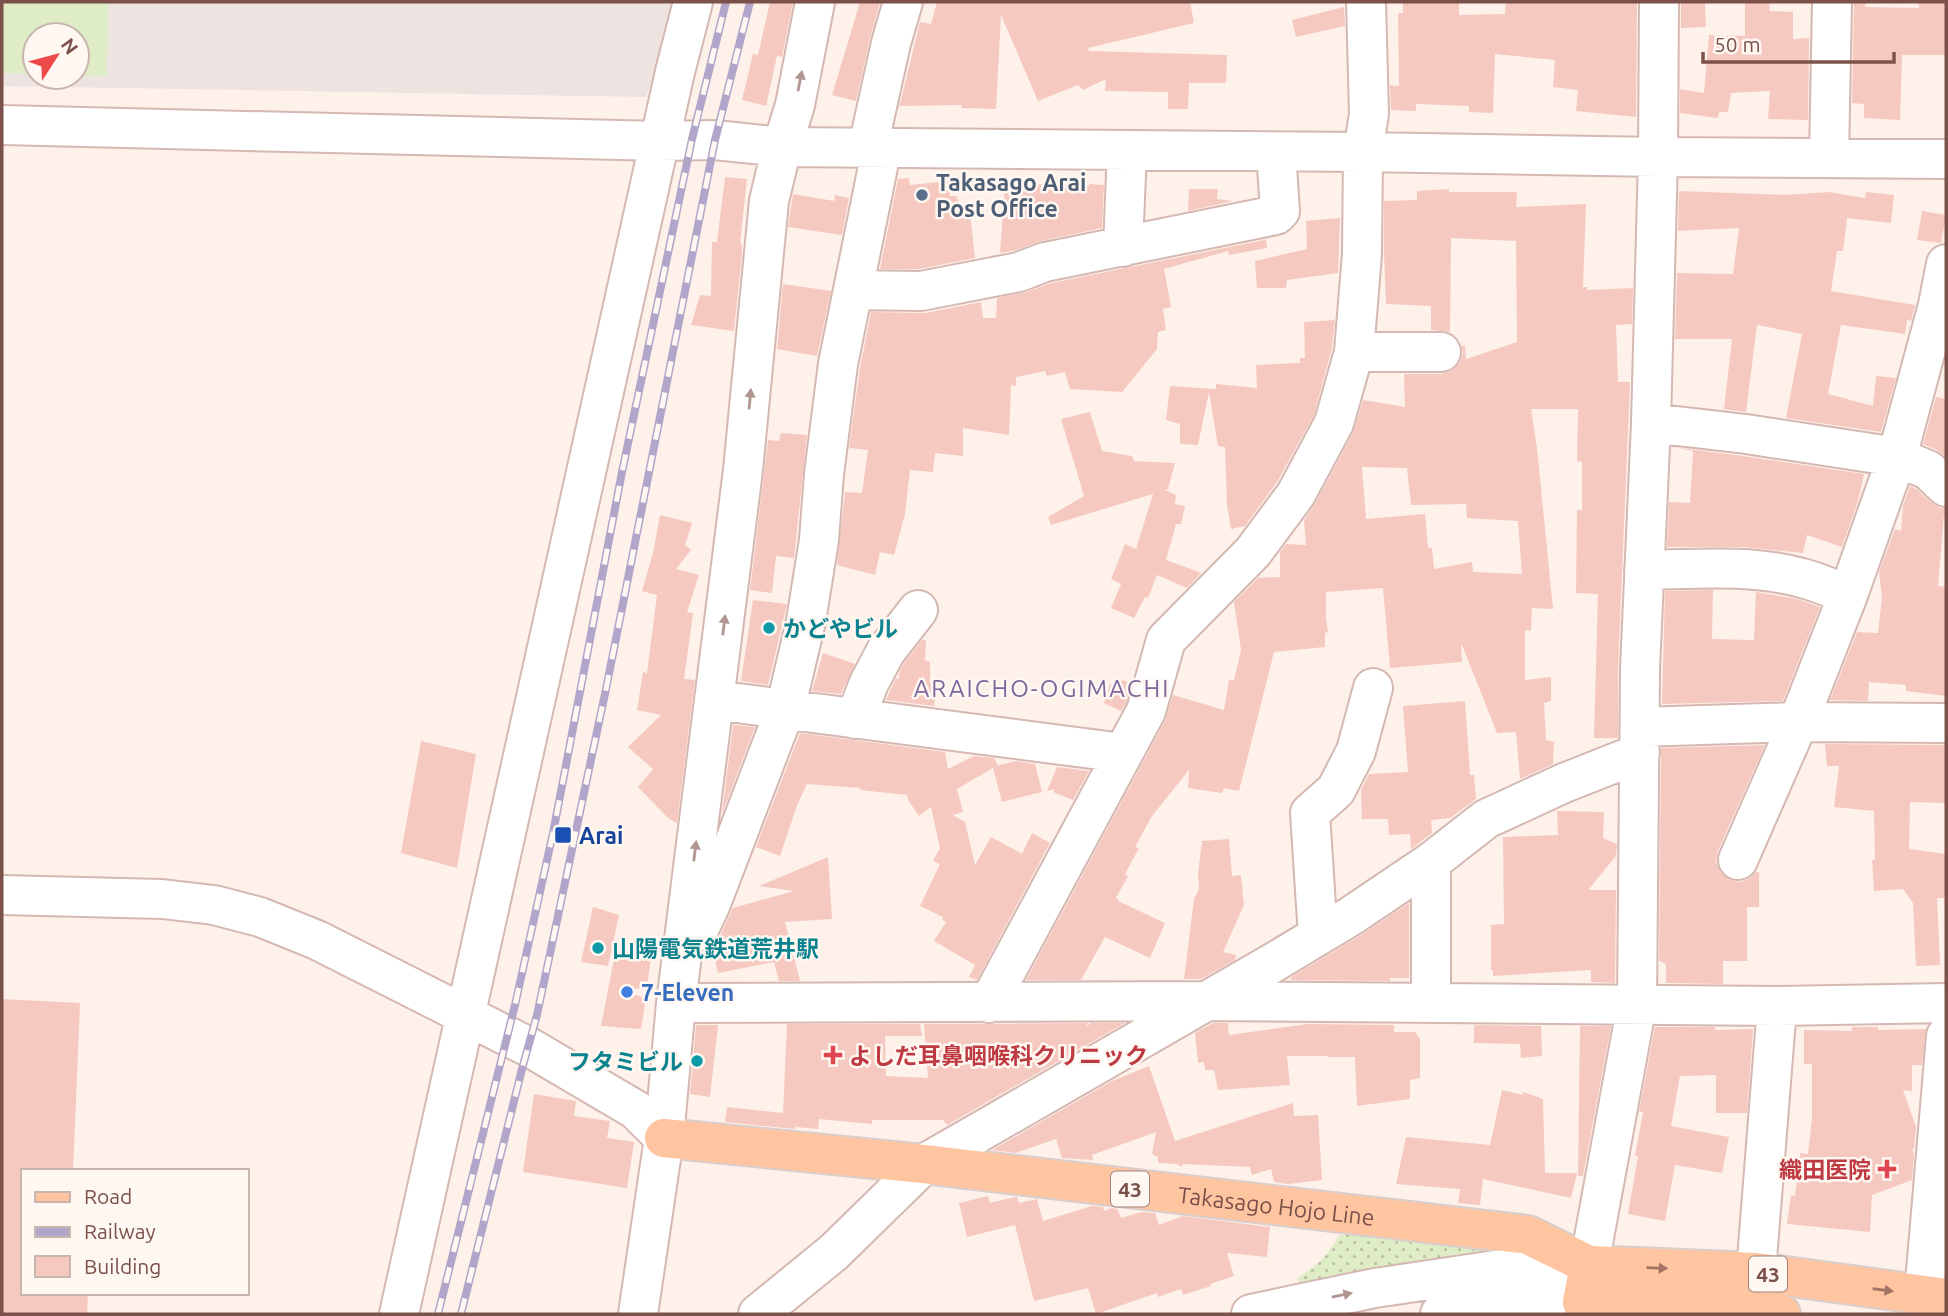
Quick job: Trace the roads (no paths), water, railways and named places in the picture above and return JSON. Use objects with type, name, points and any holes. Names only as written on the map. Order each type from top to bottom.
[{"type":"main road","name":"Takasago Hojo Line","points":[[664,1138],[924,1164],[1528,1235],[1589,1265],[1756,1272],[1935,1297]]},
{"type":"main road","points":[[1581,1308],[1589,1265]]},
{"type":"main road","name":"43","points":[[1581,1308],[1651,1302],[1781,1314]]},
{"type":"street","points":[[399,1314],[675,72],[693,2]]},
{"type":"street","points":[[638,1314],[664,1138],[676,1003],[744,470],[769,201],[795,105],[815,2]]},
{"type":"street","points":[[681,966],[710,906],[785,710],[806,621],[819,540],[824,474],[838,364],[853,290],[891,43],[903,2]]},
{"type":"street","points":[[989,1003],[1146,711],[1166,640],[1253,552],[1296,494],[1334,424],[1354,352],[1362,254],[1363,152],[1368,114],[1366,2]]},
{"type":"street","points":[[1251,1314],[1375,1288],[1509,1268],[1589,1265],[1637,1004],[1640,740],[1658,158],[1659,2]]},
{"type":"street","points":[[1829,158],[1832,2]]},
{"type":"street","points":[[2,125],[660,141],[715,140],[782,147],[1946,159]]},
{"type":"street","points":[[1123,247],[1127,150]]},
{"type":"street","points":[[853,290],[921,291],[1019,272],[1045,262],[1276,215],[1280,211],[1276,152]]},
{"type":"street","points":[[1738,860],[1798,722],[1848,595],[1897,457],[1946,264]]},
{"type":"street","points":[[1354,352],[1441,352]]},
{"type":"street","points":[[1651,423],[1746,434],[1897,457],[1928,470],[1946,487]]},
{"type":"street","points":[[1644,570],[1742,568],[1772,571],[1804,578],[1848,595]]},
{"type":"street","points":[[855,719],[869,683],[886,651],[918,610]]},
{"type":"street","points":[[1318,936],[1310,813],[1336,790],[1356,751],[1373,688]]},
{"type":"street","points":[[715,700],[1123,753]]},
{"type":"street","points":[[758,1314],[834,1252],[924,1164],[1351,916],[1431,862],[1486,819],[1564,783],[1640,740],[1798,722],[1946,723]]},
{"type":"street","points":[[1431,862],[1431,1003]]},
{"type":"street","points":[[2,895],[162,899],[214,905],[260,917],[317,940],[529,1047],[636,1110],[664,1138]]},
{"type":"street","points":[[676,1003],[1207,1001],[1777,1006],[1946,1003]]},
{"type":"street","points":[[1756,1272],[1777,1006]]},
{"type":"street","points":[[1935,1297],[1946,1036]]},
{"type":"street","points":[[1440,1314],[1533,1302],[1581,1308]]},
{"type":"railway","points":[[438,1314],[515,1005],[553,833],[622,472],[692,139],[726,2]]},
{"type":"railway","points":[[461,1314],[537,1015],[606,689],[715,140],[750,2]]},
{"type":"place","name":"Takasago Arai Post Office","points":[[922,195]]},
{"type":"place","name":"かどやビル","points":[[769,628]]},
{"type":"place","name":"Arai","points":[[563,835]]},
{"type":"place","name":"山陽電気鉄道荒井駅","points":[[598,948]]},
{"type":"place","name":"7-Eleven","points":[[627,992]]},
{"type":"place","name":"よしだ耳鼻咽喉科クリニック","points":[[833,1055]]},
{"type":"place","name":"フタミビル","points":[[697,1061]]},
{"type":"place","name":"織田医院","points":[[1887,1169]]},
{"type":"district","name":"ARAICHO-OGIMACHI","points":[[1042,688]]}]
